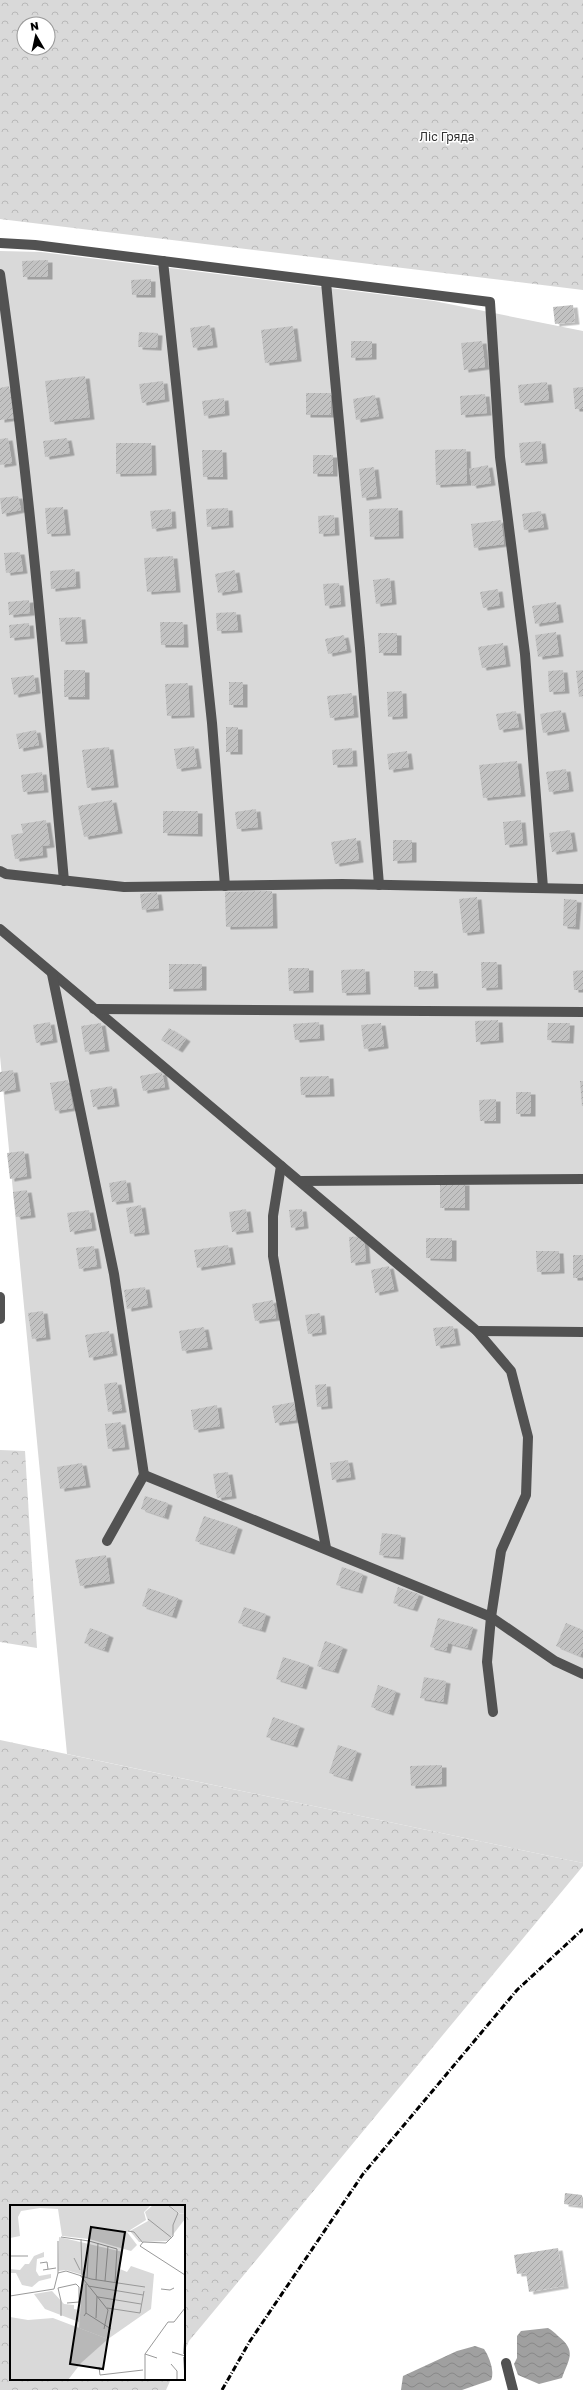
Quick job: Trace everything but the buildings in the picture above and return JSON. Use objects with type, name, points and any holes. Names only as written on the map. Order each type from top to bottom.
[{"type":"street","points":[[0,243],[35,245],[490,302],[500,456],[524,654],[543,888]]},
{"type":"street","points":[[163,261],[212,723],[225,886]]},
{"type":"street","points":[[0,274],[11,350],[43,652],[64,881]]},
{"type":"street","points":[[326,282],[360,648],[379,885]]},
{"type":"street","points":[[0,870],[6,874],[124,887],[379,885],[583,889]]},
{"type":"street","points":[[0,929],[94,1010],[280,1166],[300,1181],[477,1331],[511,1371],[528,1437],[526,1494],[501,1551],[491,1617],[487,1662],[493,1712]]},
{"type":"street","points":[[52,974],[114,1274],[144,1475],[107,1541]]},
{"type":"street","points":[[94,1010],[583,1012]]},
{"type":"street","points":[[280,1166],[272,1216],[273,1256],[326,1548]]},
{"type":"street","points":[[300,1181],[583,1179]]},
{"type":"street","points":[[0,1297],[0,1319]]},
{"type":"street","points":[[477,1331],[583,1332]]},
{"type":"street","points":[[144,1475],[326,1548],[491,1617],[554,1661],[583,1674]]},
{"type":"street","points":[[506,2363],[513,2390]]},
{"type":"green space","name":"Ліс Гряда","points":[[0,0],[583,0],[583,290],[0,219]]},
{"type":"green space","points":[[0,251],[41,252],[434,301],[583,331],[583,1863],[67,1754],[0,1056]]},
{"type":"green space","points":[[0,1450],[25,1451],[37,1648],[0,1642]]},
{"type":"green space","points":[[0,1740],[583,1863],[583,1866],[189,2341],[185,2350],[185,2205],[10,2205],[10,2380],[171,2380],[166,2390],[0,2390]]},
{"type":"water","points":[[548,2328],[568,2346],[570,2356],[562,2378],[539,2384],[518,2375],[514,2364],[517,2358],[517,2336],[521,2331]]},
{"type":"water","points":[[475,2346],[484,2349],[488,2356],[492,2369],[491,2380],[462,2390],[401,2390],[403,2376],[457,2351]]},
{"type":"railway","points":[[222,2390],[250,2341],[363,2174],[517,1990],[583,1929]]}]
